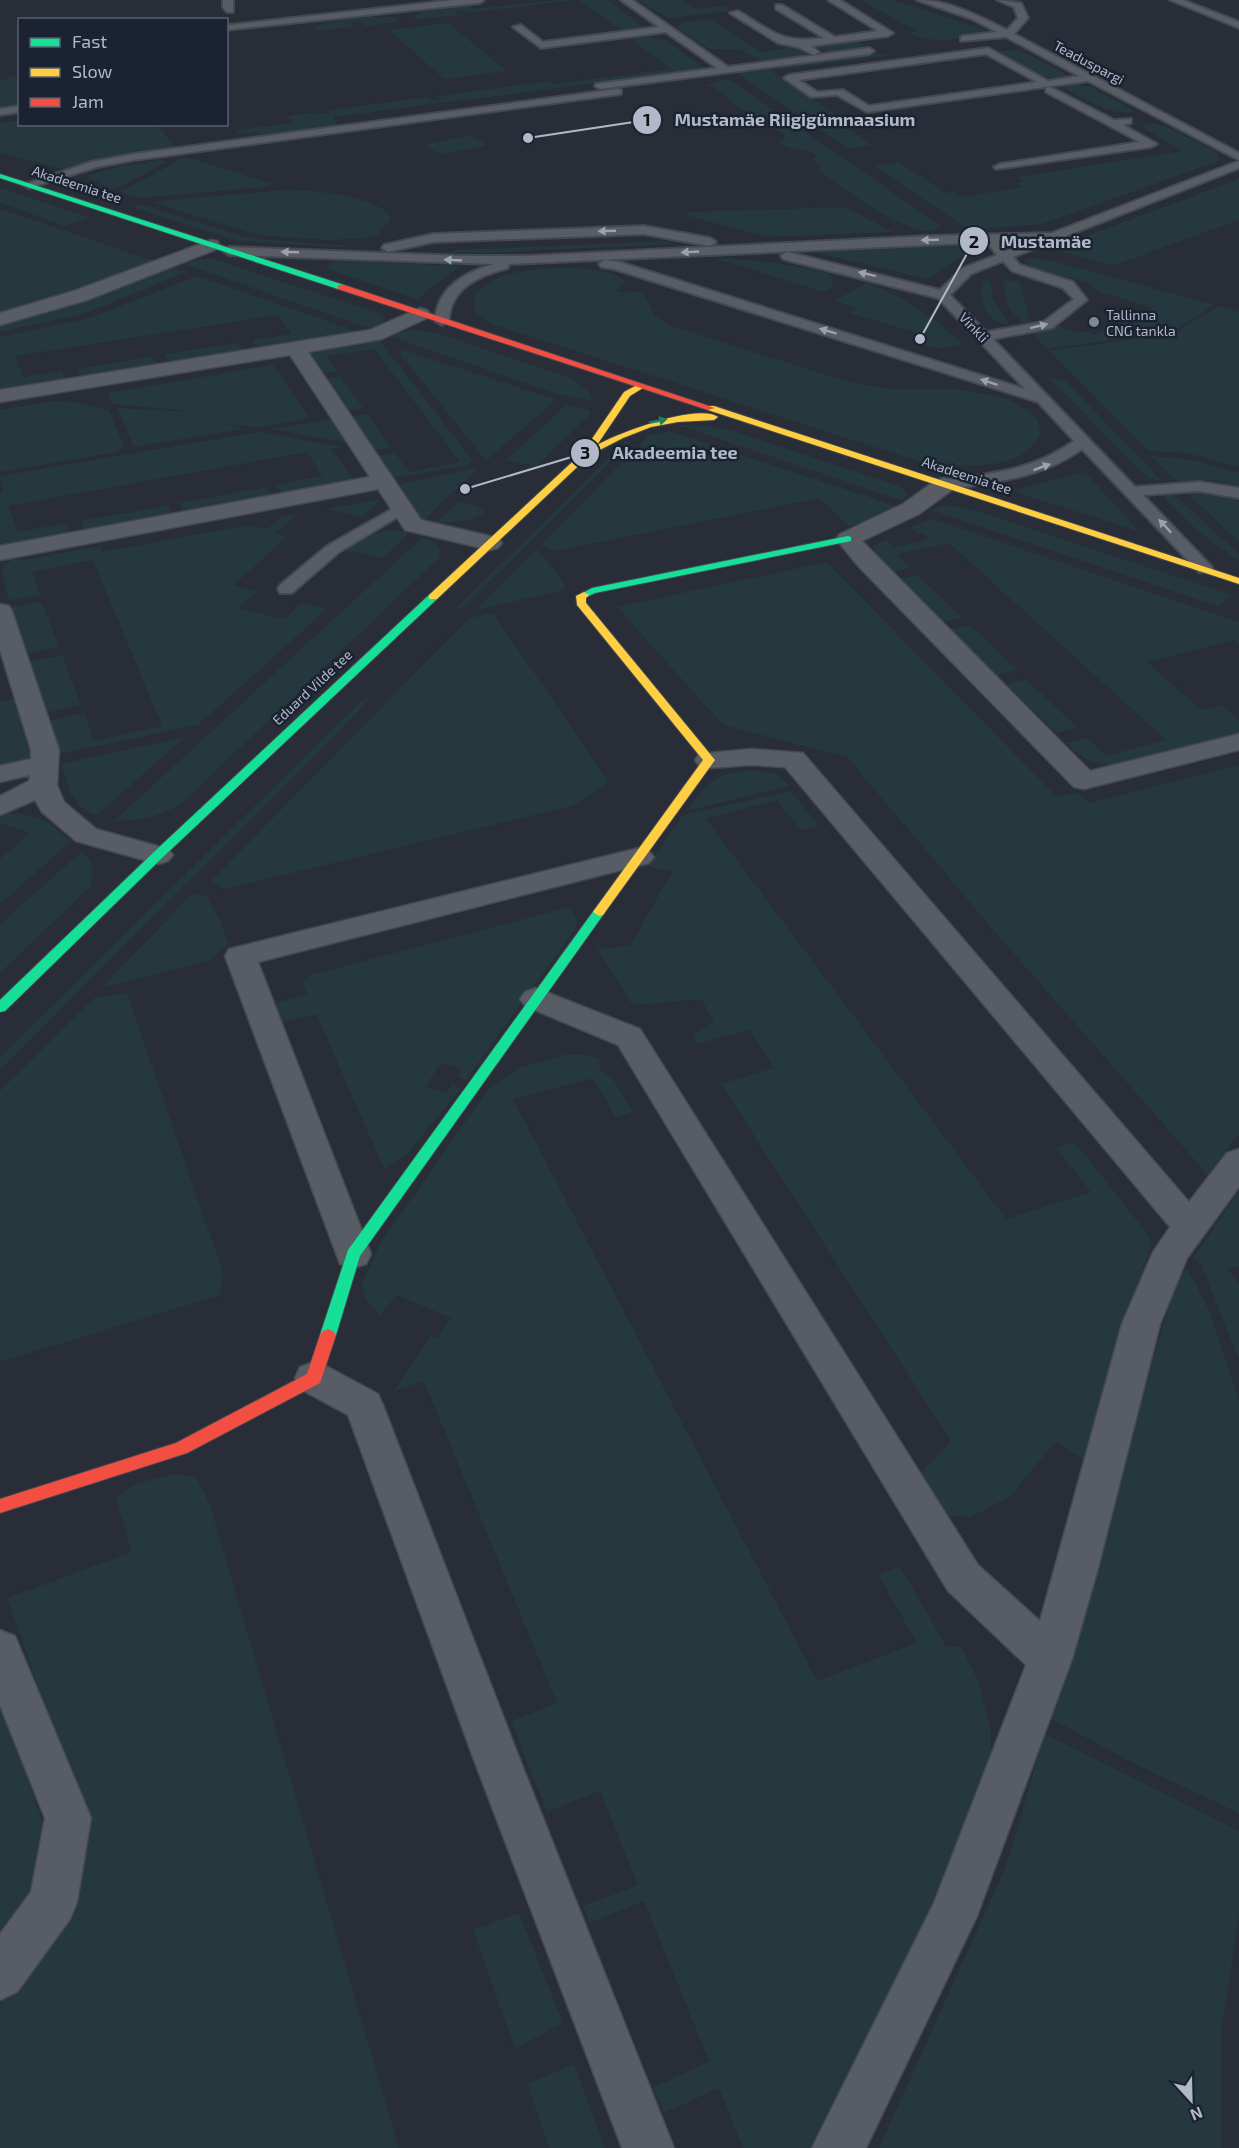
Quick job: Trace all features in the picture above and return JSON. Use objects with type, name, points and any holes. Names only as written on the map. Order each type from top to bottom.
[{"type":"street","name":"Akadeemia tee","points":[[0,176],[1239,581]]},
{"type":"street","points":[[0,319],[60,304],[220,248]]},
{"type":"street","points":[[0,396],[375,335],[420,314]]},
{"type":"street","points":[[295,348],[413,525],[490,543]]},
{"type":"street","name":"Eduard Vilde tee","points":[[0,1008],[158,855],[586,454],[622,400],[627,394],[642,386]]},
{"type":"street","points":[[586,454],[636,426],[659,420],[741,417]]},
{"type":"street","points":[[0,553],[384,482]]},
{"type":"street","points":[[709,760],[581,603],[581,596],[592,591],[848,539],[911,509],[944,486]]},
{"type":"street","points":[[848,539],[867,562],[1084,781],[1239,742]]},
{"type":"street","points":[[0,611],[45,750],[43,775],[52,806],[86,835],[158,855]]},
{"type":"street","points":[[709,760],[793,759],[1190,1227]]},
{"type":"street","points":[[0,1506],[181,1448],[314,1378],[353,1254],[709,760]]},
{"type":"street","points":[[0,774],[43,775]]},
{"type":"street","points":[[0,807],[43,775]]},
{"type":"street","points":[[353,1254],[240,956],[639,857]]},
{"type":"street","points":[[536,999],[629,1037],[963,1578],[1050,1659]]},
{"type":"street","points":[[838,2148],[953,1916],[1050,1659],[1077,1568],[1142,1324],[1171,1252],[1239,1162]]},
{"type":"street","points":[[314,1378],[364,1405],[497,1760],[648,2148]]},
{"type":"street","points":[[0,1650],[68,1818],[52,1902],[0,1975]]},
{"type":"lane","points":[[230,28],[479,0]]},
{"type":"lane","points":[[626,0],[726,70]]},
{"type":"lane","points":[[735,14],[781,41],[801,44],[888,33],[833,0]]},
{"type":"lane","name":"Teaduspargi","points":[[922,0],[975,17],[1239,157]]},
{"type":"lane","points":[[956,40],[1008,34],[1023,18],[1022,4],[1002,0]]},
{"type":"lane","points":[[1175,0],[1239,18]]},
{"type":"lane","points":[[780,7],[834,40]]},
{"type":"lane","points":[[1201,8],[1239,25]]},
{"type":"lane","points":[[231,9],[245,26]]},
{"type":"lane","points":[[297,20],[307,32]]},
{"type":"lane","points":[[518,27],[541,45],[668,29]]},
{"type":"lane","points":[[874,34],[889,43]]},
{"type":"lane","points":[[801,44],[823,57]]},
{"type":"lane","points":[[573,90],[876,51]]},
{"type":"lane","points":[[1000,167],[1151,144],[1046,87],[1044,82],[988,51],[789,78],[814,95],[839,92],[867,110],[1046,87],[1090,78]]},
{"type":"lane","points":[[29,185],[95,164],[134,157],[617,92]]},
{"type":"lane","points":[[0,112],[18,109]]},
{"type":"lane","points":[[1112,123],[1161,116]]},
{"type":"lane","points":[[348,254],[433,238],[644,230],[826,264],[944,296],[952,284],[967,271],[1005,254],[1239,164]]},
{"type":"lane","points":[[220,248],[463,260],[527,260],[980,238],[1051,237]]},
{"type":"lane","points":[[980,238],[1005,254],[1016,268],[1068,285],[1081,300],[1047,325],[982,337]]},
{"type":"lane","points":[[442,321],[441,310],[444,303],[460,285],[489,268],[527,260],[615,265],[1045,400]]},
{"type":"lane","name":"Vinkli","points":[[944,296],[1205,569]]},
{"type":"lane","points":[[944,486],[999,479],[1028,472],[1052,464],[1084,441]]},
{"type":"lane","points":[[1132,492],[1199,485],[1239,493]]},
{"type":"lane","points":[[286,589],[333,549],[401,509]]},
{"type":"green space","points":[[555,0],[577,0],[466,13],[462,10],[455,11],[459,15],[418,19],[415,16],[421,12],[467,5],[475,9]]},
{"type":"green space","points":[[579,0],[608,0],[642,26],[623,32]]},
{"type":"green space","points":[[638,0],[682,0],[697,9],[724,6],[732,11],[668,18]]},
{"type":"green space","points":[[860,0],[893,0],[986,30],[959,39],[925,39],[908,33],[917,31]]},
{"type":"green space","points":[[368,17],[391,17],[401,21],[365,26],[360,21],[350,23],[353,27],[315,31],[316,26],[329,22]]},
{"type":"green space","points":[[710,19],[762,52],[798,47],[807,54],[802,58],[760,60],[739,49],[709,49],[677,27],[682,23]]},
{"type":"green space","points":[[448,23],[507,71],[444,79],[389,30]]},
{"type":"green space","points":[[647,37],[665,40],[706,69],[333,117],[338,126],[261,135],[258,132],[240,134],[236,130],[293,123],[287,116],[316,112],[318,114],[329,113],[328,110],[428,97],[431,100],[440,99],[438,96],[548,81],[552,84],[671,69],[631,39]]},
{"type":"green space","points":[[858,40],[869,48],[840,52],[826,51],[812,45]]},
{"type":"green space","points":[[1019,50],[1065,73],[1066,76],[1058,78],[1040,75],[998,51]]},
{"type":"green space","points":[[883,53],[892,55],[771,71],[839,117],[809,122],[735,72],[775,70],[782,66]]},
{"type":"green space","points":[[18,74],[18,105],[0,108],[0,81]]},
{"type":"green space","points":[[721,80],[731,81],[940,225],[930,231],[919,230],[879,212],[853,195],[817,170],[822,167],[812,159],[817,155],[783,145],[778,141],[786,138],[784,134],[747,113],[716,88],[706,86]]},
{"type":"green space","points":[[1075,84],[1091,87],[1135,111],[1128,113],[1109,110],[1063,87]]},
{"type":"green space","points":[[18,120],[18,126],[159,126],[175,149],[106,159],[67,170],[0,153],[0,123]]},
{"type":"green space","points":[[837,120],[873,145],[848,149],[812,124]]},
{"type":"green space","points":[[1151,123],[1165,126],[1217,152],[1219,161],[1042,224],[978,229],[963,226],[874,166],[899,162],[946,193],[954,192],[961,197],[1022,187],[1016,183],[1023,181],[1017,177],[1183,151],[1140,126]]},
{"type":"green space","points":[[470,135],[487,145],[441,155],[424,145]]},
{"type":"green space","points":[[183,158],[190,158],[273,184],[265,187],[139,198],[120,192]]},
{"type":"green space","points":[[161,160],[166,162],[116,189],[86,176],[121,166]]},
{"type":"green space","points":[[1239,179],[1239,220],[1112,266],[1060,251],[1060,246]]},
{"type":"green space","points":[[0,188],[89,217],[66,226],[0,203]]},
{"type":"green space","points":[[285,190],[310,191],[360,199],[385,211],[391,219],[377,235],[368,238],[330,240],[269,236],[247,232],[152,202]]},
{"type":"green space","points":[[140,204],[248,238],[352,246],[238,241],[132,207]]},
{"type":"green space","points":[[845,207],[893,232],[767,237],[685,215],[688,212]]},
{"type":"green space","points":[[0,209],[154,261],[85,289],[0,314]]},
{"type":"green space","points":[[668,241],[674,244],[448,253],[458,250]]},
{"type":"green space","points":[[968,246],[975,249],[927,279],[813,252]]},
{"type":"green space","points":[[1034,258],[1215,305],[1173,331],[1047,349],[1033,335],[1059,326],[1078,333],[1084,331],[1095,335],[1154,308],[1100,292],[1093,288],[1091,283],[1031,267],[1024,262],[1025,259]]},
{"type":"green space","points":[[200,259],[214,259],[381,314],[384,322],[372,329],[184,264]]},
{"type":"green space","points":[[716,259],[777,263],[829,273],[833,281],[832,288],[825,292]]},
{"type":"green space","points":[[339,261],[460,266],[417,299],[327,269],[329,264]]},
{"type":"green space","points":[[173,267],[186,272],[83,314],[0,332],[0,324],[75,304]]},
{"type":"green space","points":[[558,268],[595,270],[614,274],[626,283],[616,291],[623,293],[642,291],[654,315],[668,325],[852,383],[893,389],[955,389],[1010,400],[1031,412],[1037,419],[1041,433],[1032,446],[1020,456],[1005,462],[970,466],[921,462],[498,326],[485,321],[475,311],[474,295],[491,281],[513,273]]},
{"type":"green space","points":[[197,276],[361,333],[259,350],[252,340],[291,334],[278,315],[15,356],[23,377],[62,371],[66,381],[0,392],[0,337],[90,318]]},
{"type":"green space","points":[[1002,279],[1020,282],[1030,321],[1022,323],[1009,308]]},
{"type":"green space","points":[[983,280],[991,281],[993,299],[1010,325],[995,320],[985,310],[981,296]]},
{"type":"green space","points":[[866,283],[918,308],[963,344],[942,348],[926,346],[921,343],[923,335],[850,313],[856,308],[834,301]]},
{"type":"green space","points":[[1219,306],[1239,312],[1239,467],[1187,453],[1148,451],[1049,351],[1174,333]]},
{"type":"green space","points":[[412,329],[437,333],[571,378],[587,390],[592,401],[558,394],[389,336]]},
{"type":"green space","points":[[374,340],[381,342],[473,461],[468,465],[392,478],[377,456],[395,453],[409,472],[460,462],[374,349],[327,356],[337,371],[320,374],[309,355],[321,348]]},
{"type":"green space","points":[[238,343],[244,352],[170,364],[165,354]]},
{"type":"green space","points":[[404,350],[554,401],[486,461],[400,354]]},
{"type":"green space","points":[[152,356],[158,366],[82,378],[77,369]]},
{"type":"green space","points":[[273,365],[309,418],[259,427],[228,425],[243,429],[134,447],[117,408],[196,412],[113,404],[107,393]]},
{"type":"green space","points":[[341,376],[363,408],[347,411],[324,379]]},
{"type":"green space","points":[[1049,378],[1065,380],[1163,482],[1148,478]]},
{"type":"green space","points":[[53,401],[84,403],[109,411],[124,447],[112,453],[0,472],[0,410]]},
{"type":"green space","points":[[566,405],[590,410],[589,415],[537,466],[506,460]]},
{"type":"green space","points":[[367,414],[391,447],[373,450],[349,417]]},
{"type":"green space","points":[[332,419],[349,443],[271,429]]},
{"type":"green space","points":[[678,425],[704,425],[737,432],[894,484],[904,489],[907,496],[903,501]]},
{"type":"green space","points":[[670,431],[896,507],[880,518],[848,526],[820,498],[554,551],[541,544],[649,435]]},
{"type":"green space","points":[[259,432],[343,447],[331,449],[356,482],[283,496],[276,485],[322,476],[307,452],[8,506],[18,532],[66,523],[72,535],[0,546],[0,493],[3,492],[0,476]]},
{"type":"green space","points":[[626,441],[630,442],[463,608],[454,610]]},
{"type":"green space","points":[[1151,456],[1193,460],[1239,473],[1239,486],[1213,480],[1176,481]]},
{"type":"green space","points":[[477,469],[424,520],[418,516],[399,484]]},
{"type":"green space","points":[[1086,473],[1140,532],[1012,491]]},
{"type":"green space","points":[[266,487],[272,498],[185,514],[179,503]]},
{"type":"green space","points":[[1204,491],[1227,494],[1239,502],[1239,542],[1186,492]]},
{"type":"green space","points":[[1174,494],[1239,554],[1239,561],[1200,533],[1165,498],[1165,495]]},
{"type":"green space","points":[[381,499],[362,517],[327,509]]},
{"type":"green space","points":[[460,501],[477,506],[486,513],[466,521],[435,523]]},
{"type":"green space","points":[[168,505],[173,516],[85,532],[81,521]]},
{"type":"green space","points":[[942,506],[955,506],[977,511],[1232,595],[1220,606],[1216,606],[931,510]]},
{"type":"green space","points":[[298,514],[275,534],[287,537],[234,585],[257,591],[239,608],[284,619],[301,603],[327,609],[198,725],[59,754],[48,721],[84,713],[94,741],[162,726],[93,560],[32,572],[40,595],[8,600],[2,568],[13,558],[24,560],[100,546],[102,552],[248,525],[267,529],[282,516]]},
{"type":"green space","points":[[932,519],[1239,622],[1239,643],[1235,640],[1147,662],[1201,710],[1223,705],[1239,720],[1239,735],[1115,766],[1094,762],[1078,754],[1067,743],[1088,738],[1106,756],[1166,740],[949,543],[897,554],[911,568],[892,572],[876,555],[873,546],[887,540],[895,547],[929,539],[923,533],[918,534],[911,527]]},
{"type":"green space","points":[[399,530],[409,533],[383,558],[343,550],[370,536]]},
{"type":"green space","points":[[423,537],[434,542],[438,547],[439,558],[181,804],[149,817],[114,821]]},
{"type":"green space","points":[[536,550],[541,553],[565,585],[563,590],[476,610]]},
{"type":"green space","points":[[827,562],[1057,797],[1077,792],[1089,803],[1239,765],[1239,1134],[1208,1175],[995,932],[847,757],[723,725],[617,607]]},
{"type":"green space","points":[[918,575],[962,618],[942,622],[898,579]]},
{"type":"green space","points":[[42,602],[59,647],[26,654],[11,607]]},
{"type":"green space","points":[[493,613],[609,782],[572,806],[225,889],[211,881],[469,618]]},
{"type":"green space","points":[[970,625],[1017,670],[997,675],[949,629]]},
{"type":"green space","points":[[62,655],[81,705],[45,713],[41,702],[45,700],[41,698],[35,682],[38,679],[34,679],[28,662]]},
{"type":"green space","points":[[1026,679],[1078,728],[1057,733],[1007,684]]},
{"type":"green space","points":[[17,699],[34,755],[30,759],[0,767],[0,702]]},
{"type":"green space","points":[[369,699],[339,732],[0,1070],[0,1057],[361,701]]},
{"type":"green space","points":[[185,737],[97,815],[82,808],[72,796],[61,764]]},
{"type":"green space","points":[[751,770],[776,774],[789,786],[686,811],[712,781],[728,774]]},
{"type":"green space","points":[[791,791],[819,826],[800,830],[777,800],[706,819],[1006,1219],[1091,1192],[1056,1148],[1075,1142],[1152,1240],[1088,1461],[1055,1442],[1011,1496],[971,1517],[946,1516],[921,1473],[951,1441],[721,1084],[774,1068],[749,1030],[696,1044],[693,1035],[714,1021],[701,999],[639,1005],[631,1003],[597,949],[630,946],[672,872],[648,866],[683,815]]},
{"type":"green space","points":[[19,813],[46,821],[71,841],[0,904],[0,859],[30,833],[0,823],[0,815]]},
{"type":"green space","points":[[82,851],[92,867],[91,886],[0,973],[0,924]]},
{"type":"green space","points":[[193,893],[207,897],[218,916],[229,944],[208,961],[101,988]]},
{"type":"green space","points":[[570,907],[577,919],[576,928],[466,1080],[457,1077],[462,1069],[441,1063],[425,1087],[446,1093],[452,1084],[461,1088],[406,1156],[384,1168],[316,1014],[281,1023],[273,1004],[307,994],[302,981],[310,975]]},
{"type":"green space","points":[[127,993],[223,1273],[220,1295],[0,1362],[0,1091],[94,998]]},
{"type":"green space","points":[[568,1054],[588,1055],[601,1060],[599,1069],[612,1077],[633,1112],[616,1118],[593,1078],[513,1099],[817,1681],[917,1643],[878,1575],[900,1566],[946,1646],[961,1647],[978,1680],[991,1732],[992,1781],[981,1809],[818,2148],[743,2148],[719,2088],[664,2113],[653,2088],[709,2061],[644,1901],[590,1923],[583,1906],[638,1885],[600,1791],[547,1812],[511,1721],[557,1703],[424,1381],[394,1391],[430,1336],[436,1338],[451,1318],[396,1295],[380,1317],[364,1296],[362,1284],[380,1244],[489,1088],[519,1068]]},
{"type":"green space","points":[[1239,1191],[1239,1266],[1228,1269],[1239,1283],[1239,1360],[1201,1264],[1193,1258]]},
{"type":"green space","points":[[1187,1268],[1210,1312],[1239,1401],[1239,1813],[1139,1766],[1048,1717],[1176,1282]]},
{"type":"green space","points":[[176,1474],[196,1477],[210,1505],[399,2148],[0,2148],[0,2004],[41,1948],[90,1833],[7,1598],[132,1552],[116,1500],[134,1485]]},
{"type":"green space","points":[[0,1702],[40,1814],[44,1834],[37,1885],[0,1948]]},
{"type":"green space","points":[[1045,1734],[1239,1831],[1239,1915],[1222,2027],[1222,2148],[879,2148],[1006,1866]]},
{"type":"green space","points":[[519,1913],[563,2023],[515,2049],[473,1930]]},
{"type":"green space","points":[[574,2064],[605,2148],[549,2148],[527,2084]]},
{"type":"traffic: fast","points":[[0,176],[341,287]]},
{"type":"traffic: fast","points":[[584,595],[592,591],[848,539]]},
{"type":"traffic: fast","points":[[0,1008],[158,855],[433,597]]},
{"type":"traffic: fast","points":[[328,1335],[353,1254],[599,912]]},
{"type":"traffic: slow","points":[[433,597],[586,454],[627,394],[642,386]]},
{"type":"traffic: slow","points":[[711,408],[1239,581]]},
{"type":"traffic: slow","points":[[588,453],[634,430],[678,419],[714,417]]},
{"type":"traffic: slow","points":[[584,595],[581,596],[581,603],[709,760],[599,912]]},
{"type":"traffic: jam","points":[[341,287],[711,408]]},
{"type":"traffic: jam","points":[[0,1506],[181,1448],[314,1378],[328,1335]]},
{"type":"place","name":"Mustamäe Riigigümnaasium","points":[[528,138]]},
{"type":"place","name":"Tallinna CNG tankla","points":[[1094,322]]},
{"type":"place","name":"Mustamäe","points":[[920,339]]},
{"type":"place","name":"Akadeemia tee","points":[[465,489]]}]
